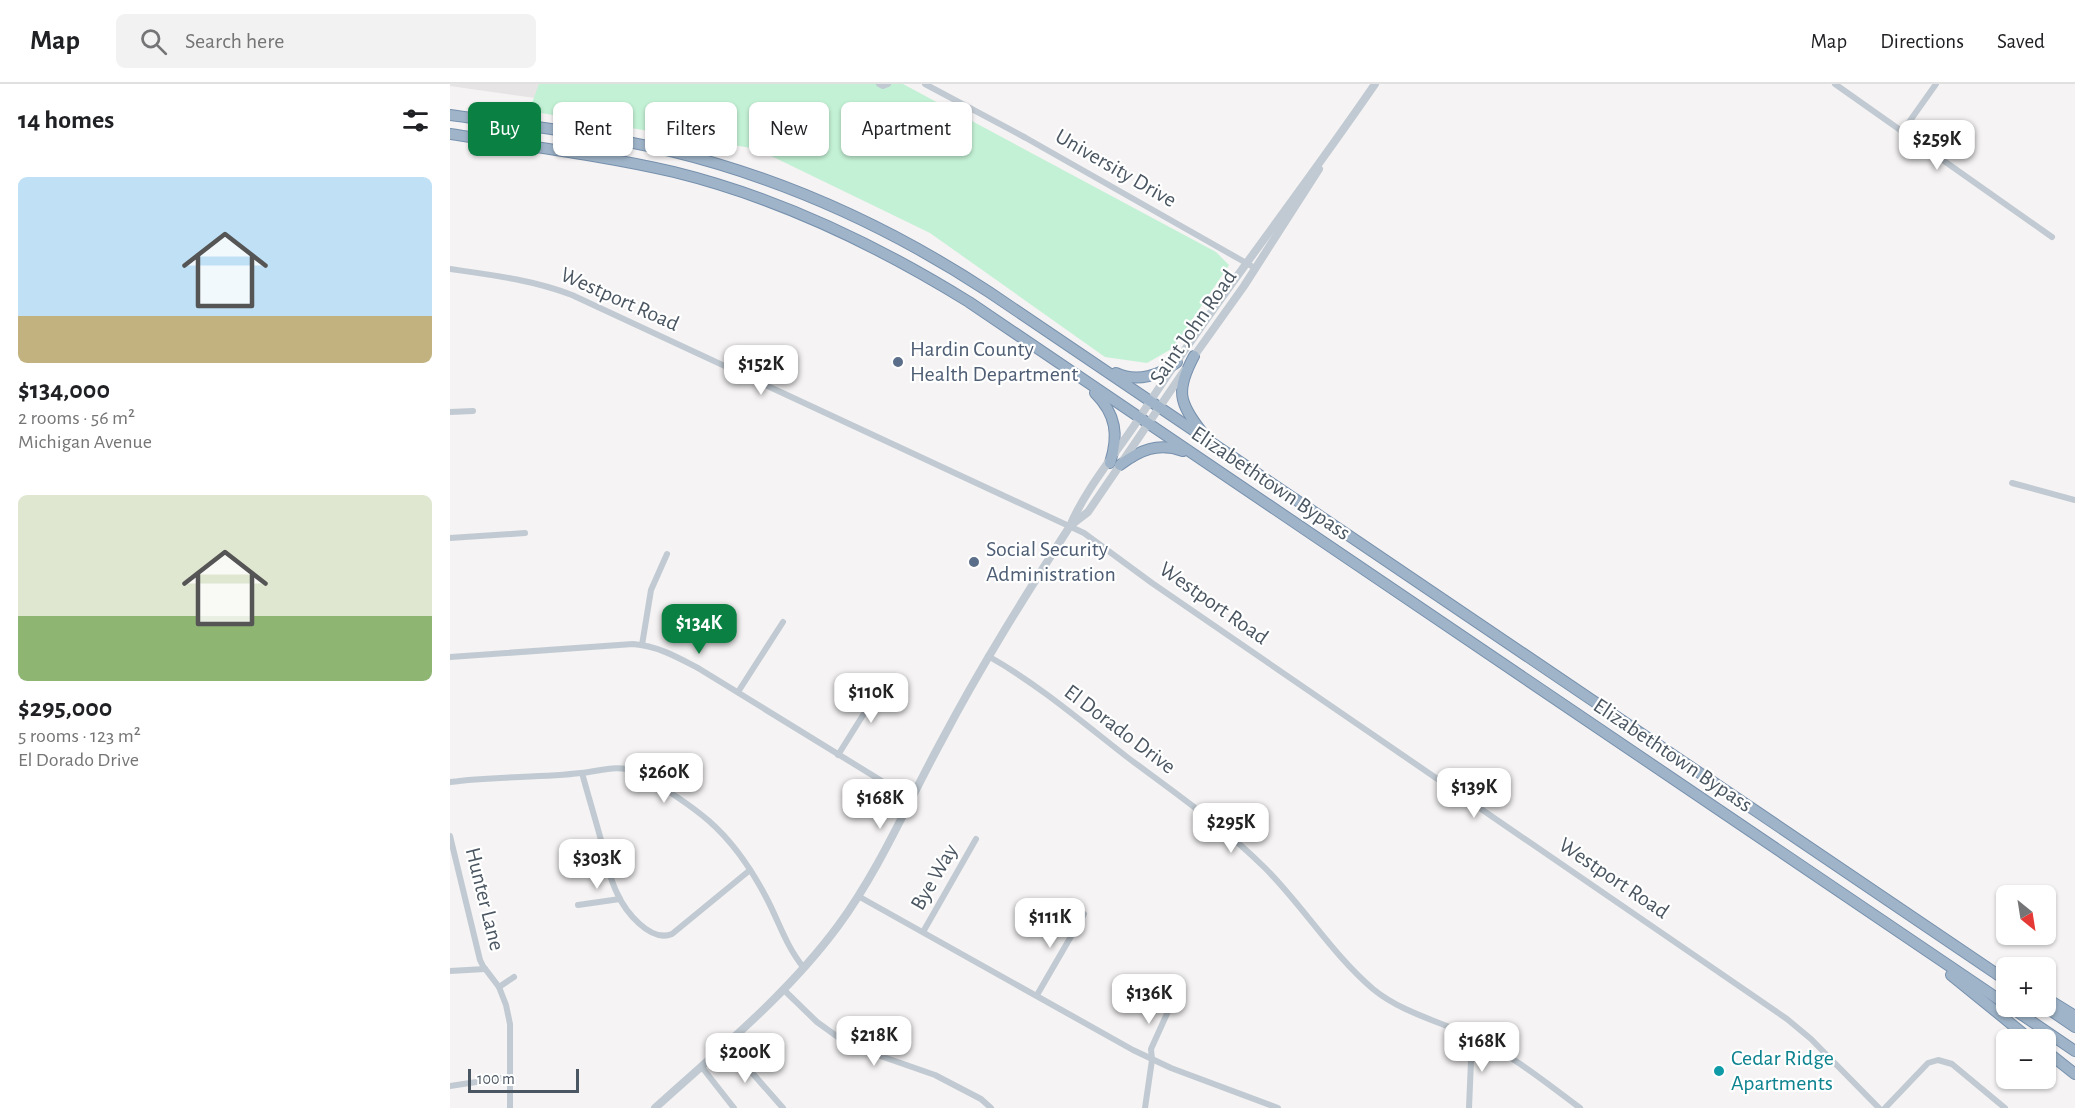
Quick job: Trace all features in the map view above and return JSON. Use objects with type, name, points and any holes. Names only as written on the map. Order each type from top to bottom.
[{"type":"highway","name":"Elizabethtown Bypass","points":[[450,114],[642,145],[723,165],[775,182],[850,213],[922,250],[1084,356],[1996,974]]},
{"type":"highway","name":"Elizabethtown Bypass","points":[[450,134],[637,164],[715,184],[791,210],[862,241],[928,277],[1073,372],[1996,998]]},
{"type":"highway","points":[[1084,356],[1121,376],[1132,377],[1153,375],[1177,362]]},
{"type":"highway","points":[[1194,356],[1183,378],[1183,399],[1192,419],[1213,443]]},
{"type":"highway","points":[[1073,372],[1099,397],[1112,416],[1116,438],[1115,464],[1138,452],[1159,447],[1180,450],[1202,460]]},
{"type":"highway","points":[[1886,900],[1996,967]]},
{"type":"highway","points":[[1905,936],[2018,1029]]},
{"type":"highway","points":[[2056,1004],[2075,1016]]},
{"type":"highway","points":[[2056,1014],[2075,1027]]},
{"type":"highway","name":"Elizabethtown Bypass","points":[[2024,1017],[2075,1051]]},
{"type":"highway","points":[[2056,1059],[2075,1074]]},
{"type":"street","points":[[879,84],[883,86],[888,84]]},
{"type":"street","name":"University Drive","points":[[925,84],[1026,138],[1255,268]]},
{"type":"street","name":"Saint John Road","points":[[655,1108],[784,990],[828,940],[858,896],[988,656],[1070,526],[1088,512],[1115,464],[1144,420],[1194,356],[1255,268],[1375,84]]},
{"type":"street","points":[[1835,84],[2052,237]]},
{"type":"street","points":[[1902,132],[1936,84]]},
{"type":"street","name":"Saint John Road","points":[[1155,404],[1177,362],[1302,184],[1336,141]]},
{"type":"street","name":"Westport Road","points":[[450,269],[504,276],[536,283],[572,295],[1084,533],[1152,583],[1787,1019],[1819,1047],[1879,1108]]},
{"type":"street","points":[[450,412],[472,411]]},
{"type":"street","points":[[2012,483],[2075,500]]},
{"type":"street","points":[[450,538],[525,533]]},
{"type":"street","points":[[642,645],[651,590],[667,554]]},
{"type":"street","points":[[738,692],[783,622]]},
{"type":"street","points":[[450,657],[642,645],[672,654],[911,799]]},
{"type":"street","name":"El Dorado Drive","points":[[988,656],[1007,667],[1088,726],[1238,844],[1277,880],[1342,958],[1374,990],[1388,1000],[1472,1037],[1528,1068],[1580,1108]]},
{"type":"street","points":[[838,755],[885,680]]},
{"type":"street","points":[[450,782],[582,773],[612,767],[629,769],[644,776],[710,822],[728,841],[767,898],[792,952],[804,968]]},
{"type":"street","points":[[582,773],[607,865],[620,899],[650,932],[666,936],[682,927],[750,870]]},
{"type":"street","name":"Hunter Lane","points":[[450,836],[478,952],[485,969],[499,987],[506,1005],[510,1024],[510,1108]]},
{"type":"street","name":"Bye Way","points":[[923,932],[976,839]]},
{"type":"street","points":[[450,874],[458,872]]},
{"type":"street","points":[[858,896],[1152,1059],[1278,1108]]},
{"type":"street","points":[[578,905],[620,899]]},
{"type":"street","points":[[1037,995],[1084,914]]},
{"type":"street","points":[[450,971],[485,969]]},
{"type":"street","points":[[499,987],[514,977]]},
{"type":"street","points":[[784,990],[818,1022],[849,1045],[935,1075],[981,1099],[991,1108]]},
{"type":"street","points":[[1145,1108],[1152,1059],[1151,1049],[1175,996]]},
{"type":"street","points":[[1468,1108],[1472,1037]]},
{"type":"street","points":[[726,1043],[783,1108]]},
{"type":"street","points":[[1885,1108],[1928,1063],[1938,1060],[1952,1064],[2005,1108]]},
{"type":"street","points":[[701,1066],[734,1108]]},
{"type":"street","points":[[450,1086],[509,1077]]},
{"type":"shaded area","points":[[450,84],[548,84],[542,99],[450,86]]},
{"type":"green space","points":[[539,84],[903,84],[937,102],[841,102],[841,156],[972,156],[972,121],[1216,252],[1229,265],[1173,348],[1147,363],[1105,357],[930,233],[771,156],[829,156],[829,102],[749,102],[749,148],[737,146],[737,102],[645,102],[645,130],[633,128],[633,102],[553,102],[553,115],[541,113],[541,102],[532,102]]},
{"type":"place","name":"Hardin County Health Department","points":[[898,362]]},
{"type":"place","name":"Social Security Administration","points":[[974,562]]},
{"type":"place","name":"Cedar Ridge Apartments","points":[[1719,1071]]}]
